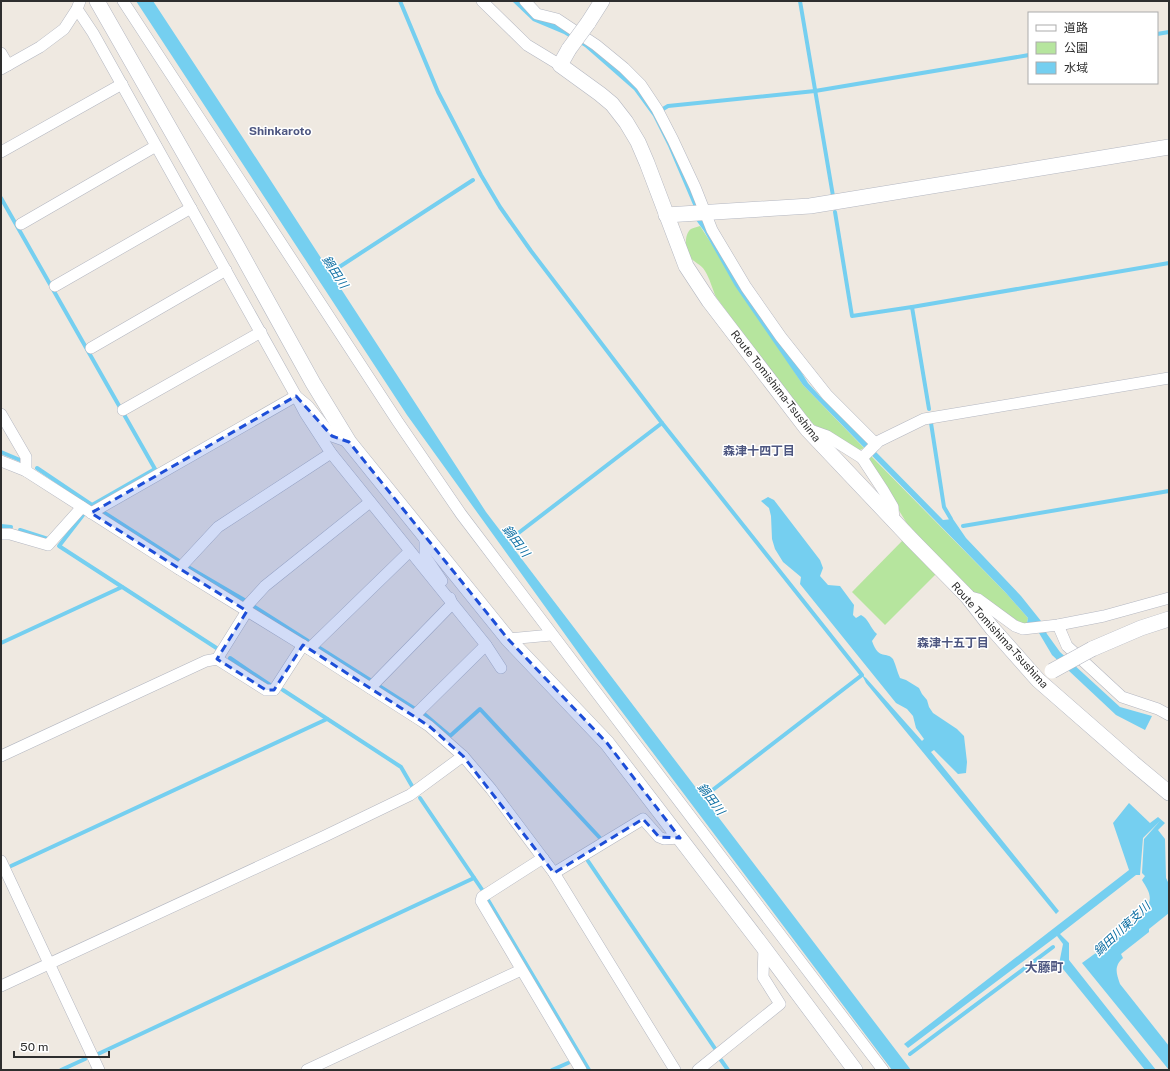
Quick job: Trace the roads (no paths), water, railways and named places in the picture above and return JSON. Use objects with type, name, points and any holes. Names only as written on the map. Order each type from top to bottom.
[{"type":"street","points":[[97,1],[233,239],[313,383],[349,442],[508,639],[607,742],[855,1070]]},
{"type":"street","points":[[123,1],[447,494],[551,635],[883,1070]]},
{"type":"street","points":[[482,1],[527,46],[560,65],[602,1]]},
{"type":"street","points":[[525,1],[537,14],[557,19],[596,45],[624,68],[641,85],[657,108],[670,134],[700,213],[712,230],[742,281],[781,337],[870,450],[883,490],[893,507],[894,520]]},
{"type":"street","points":[[1,53],[5,67],[40,47],[64,29],[78,5]]},
{"type":"street","points":[[78,5],[305,413],[331,454],[486,645],[501,668]]},
{"type":"street","name":"Route Tomishima-Tsushima","points":[[560,65],[612,104],[626,122],[638,142],[647,163],[686,266],[709,301],[807,429],[967,596],[992,628],[1038,680],[1169,793]]},
{"type":"street","points":[[1,152],[122,84]]},
{"type":"street","points":[[21,224],[156,146]]},
{"type":"street","points":[[666,215],[810,206],[1169,147]]},
{"type":"street","points":[[55,286],[191,208]]},
{"type":"street","points":[[91,348],[226,270]]},
{"type":"street","points":[[123,410],[261,332]]},
{"type":"street","points":[[870,450],[880,441],[924,419],[1169,378]]},
{"type":"street","points":[[296,396],[308,406],[332,436],[349,442]]},
{"type":"street","points":[[1,534],[10,534],[48,545],[87,510],[296,396]]},
{"type":"street","points":[[1,414],[26,457],[26,471]]},
{"type":"street","points":[[807,429],[870,450]]},
{"type":"street","points":[[180,569],[218,527],[331,454]]},
{"type":"street","points":[[1,461],[26,471],[306,647],[429,726],[463,756],[491,789],[554,873],[675,1070]]},
{"type":"street","points":[[1,756],[199,664],[217,659],[246,610],[265,586],[370,502]]},
{"type":"street","points":[[425,537],[425,556],[446,587],[452,604]]},
{"type":"street","points":[[217,659],[266,690],[274,690],[306,647],[410,551]]},
{"type":"street","points":[[967,596],[978,599],[1015,626],[1024,629],[1058,625],[1104,616],[1169,598]]},
{"type":"street","points":[[370,688],[452,604]]},
{"type":"street","points":[[1038,680],[1092,649],[1142,628],[1169,619]]},
{"type":"street","points":[[1058,625],[1067,646],[1122,697],[1169,714]]},
{"type":"street","points":[[508,639],[551,635]]},
{"type":"street","points":[[414,716],[486,645]]},
{"type":"street","points":[[1,986],[410,795],[463,756]]},
{"type":"street","points":[[554,873],[643,819],[659,837],[664,839],[680,838]]},
{"type":"street","points":[[543,858],[482,897],[481,901],[581,1070]]},
{"type":"street","points":[[1,861],[99,1070]]},
{"type":"street","points":[[698,1070],[780,1004],[763,977],[764,948]]},
{"type":"street","points":[[307,1070],[521,970]]},
{"type":"water","points":[[136,1],[153,1],[486,512],[911,1070],[892,1070],[595,676],[407,415]]},
{"type":"water","points":[[512,1],[519,1],[535,17],[557,24],[588,43],[638,87],[650,104],[700,207],[808,383],[943,520],[953,519],[966,538],[1021,596],[1041,621],[1047,634],[1060,652],[1120,707],[1152,716],[1145,730],[1116,715],[1052,655],[1039,633],[1027,623],[1028,618],[1006,593],[803,385],[735,286],[704,231],[696,220],[694,207],[668,146],[653,116],[634,90],[585,47],[564,34],[533,21]]},
{"type":"water","points":[[768,497],[774,500],[820,560],[823,568],[820,576],[828,585],[840,586],[854,605],[853,615],[856,618],[861,615],[868,621],[877,634],[872,641],[877,651],[891,657],[900,678],[919,688],[933,713],[957,729],[964,736],[967,762],[966,773],[958,774],[934,750],[931,752],[1059,911],[1056,914],[866,683],[862,675],[922,741],[924,739],[916,728],[913,716],[907,709],[896,703],[800,584],[801,577],[783,562],[775,549],[772,539],[771,516],[769,508],[761,501]]},
{"type":"water","points":[[1129,803],[1150,823],[1158,817],[1165,823],[1158,830],[1165,839],[1166,878],[1169,884],[1169,913],[1149,929],[1149,932],[1121,954],[1123,958],[1118,964],[1117,973],[1120,984],[1169,1046],[1169,1070],[1082,963],[1130,927],[1146,910],[1150,897],[1142,880],[1145,876],[1142,873],[1144,839],[1160,821],[1143,838],[1140,875],[1136,875],[1060,934],[1069,943],[1069,960],[1156,1070],[1145,1070],[1059,964],[1063,944],[1057,936],[908,1048],[904,1044],[1129,870],[1113,823]]},
{"type":"waterway","name":"鍋田川","points":[[400,1],[438,92],[481,175],[500,207],[531,251],[662,423],[862,675],[710,792]]},
{"type":"waterway","points":[[800,1],[833,196]]},
{"type":"waterway","points":[[1158,34],[1169,32]]},
{"type":"waterway","points":[[663,109],[668,106],[815,91],[1028,55]]},
{"type":"waterway","name":"鍋田川","points":[[330,273],[473,180]]},
{"type":"waterway","points":[[1,198],[155,469],[92,505],[37,468]]},
{"type":"waterway","points":[[835,212],[852,316],[912,307],[929,409]]},
{"type":"waterway","points":[[912,307],[1169,263]]},
{"type":"waterway","name":"鍋田川","points":[[508,541],[662,423]]},
{"type":"waterway","points":[[931,423],[944,507],[951,519],[950,523]]},
{"type":"waterway","points":[[1,452],[20,460]]},
{"type":"waterway","points":[[963,526],[1169,491]]},
{"type":"waterway","points":[[103,512],[179,561]]},
{"type":"waterway","points":[[83,515],[59,546],[218,649]]},
{"type":"waterway","points":[[1,526],[11,527]]},
{"type":"waterway","points":[[20,530],[48,539]]},
{"type":"waterway","points":[[188,567],[246,601]]},
{"type":"waterway","points":[[1,643],[122,587]]},
{"type":"waterway","points":[[253,606],[308,641]]},
{"type":"waterway","points":[[318,647],[370,680]]},
{"type":"waterway","points":[[230,658],[270,685]]},
{"type":"waterway","points":[[379,686],[415,709]]},
{"type":"waterway","points":[[283,690],[401,767],[412,786]]},
{"type":"waterway","points":[[423,713],[450,736],[480,709],[600,838]]},
{"type":"waterway","points":[[11,866],[327,719]]},
{"type":"waterway","points":[[420,798],[483,891]]},
{"type":"waterway","points":[[588,861],[716,1050]]},
{"type":"waterway","points":[[98,1054],[474,878]]},
{"type":"waterway","points":[[488,900],[589,1070]]},
{"type":"waterway","points":[[910,1054],[1053,947]]},
{"type":"waterway","points":[[61,1070],[85,1059]]},
{"type":"waterway","points":[[721,1060],[728,1070]]},
{"type":"waterway","points":[[552,1070],[568,1063]]},
{"type":"district","name":"Shinkaroto","points":[[280,131]]},
{"type":"district","name":"森津十四丁目","points":[[759,451]]},
{"type":"district","name":"森津十五丁目","points":[[953,643]]},
{"type":"district","name":"大藤町","points":[[1044,967]]},
{"type":"water label","name":"鍋田川東支川","points":[[1122,929]]}]
